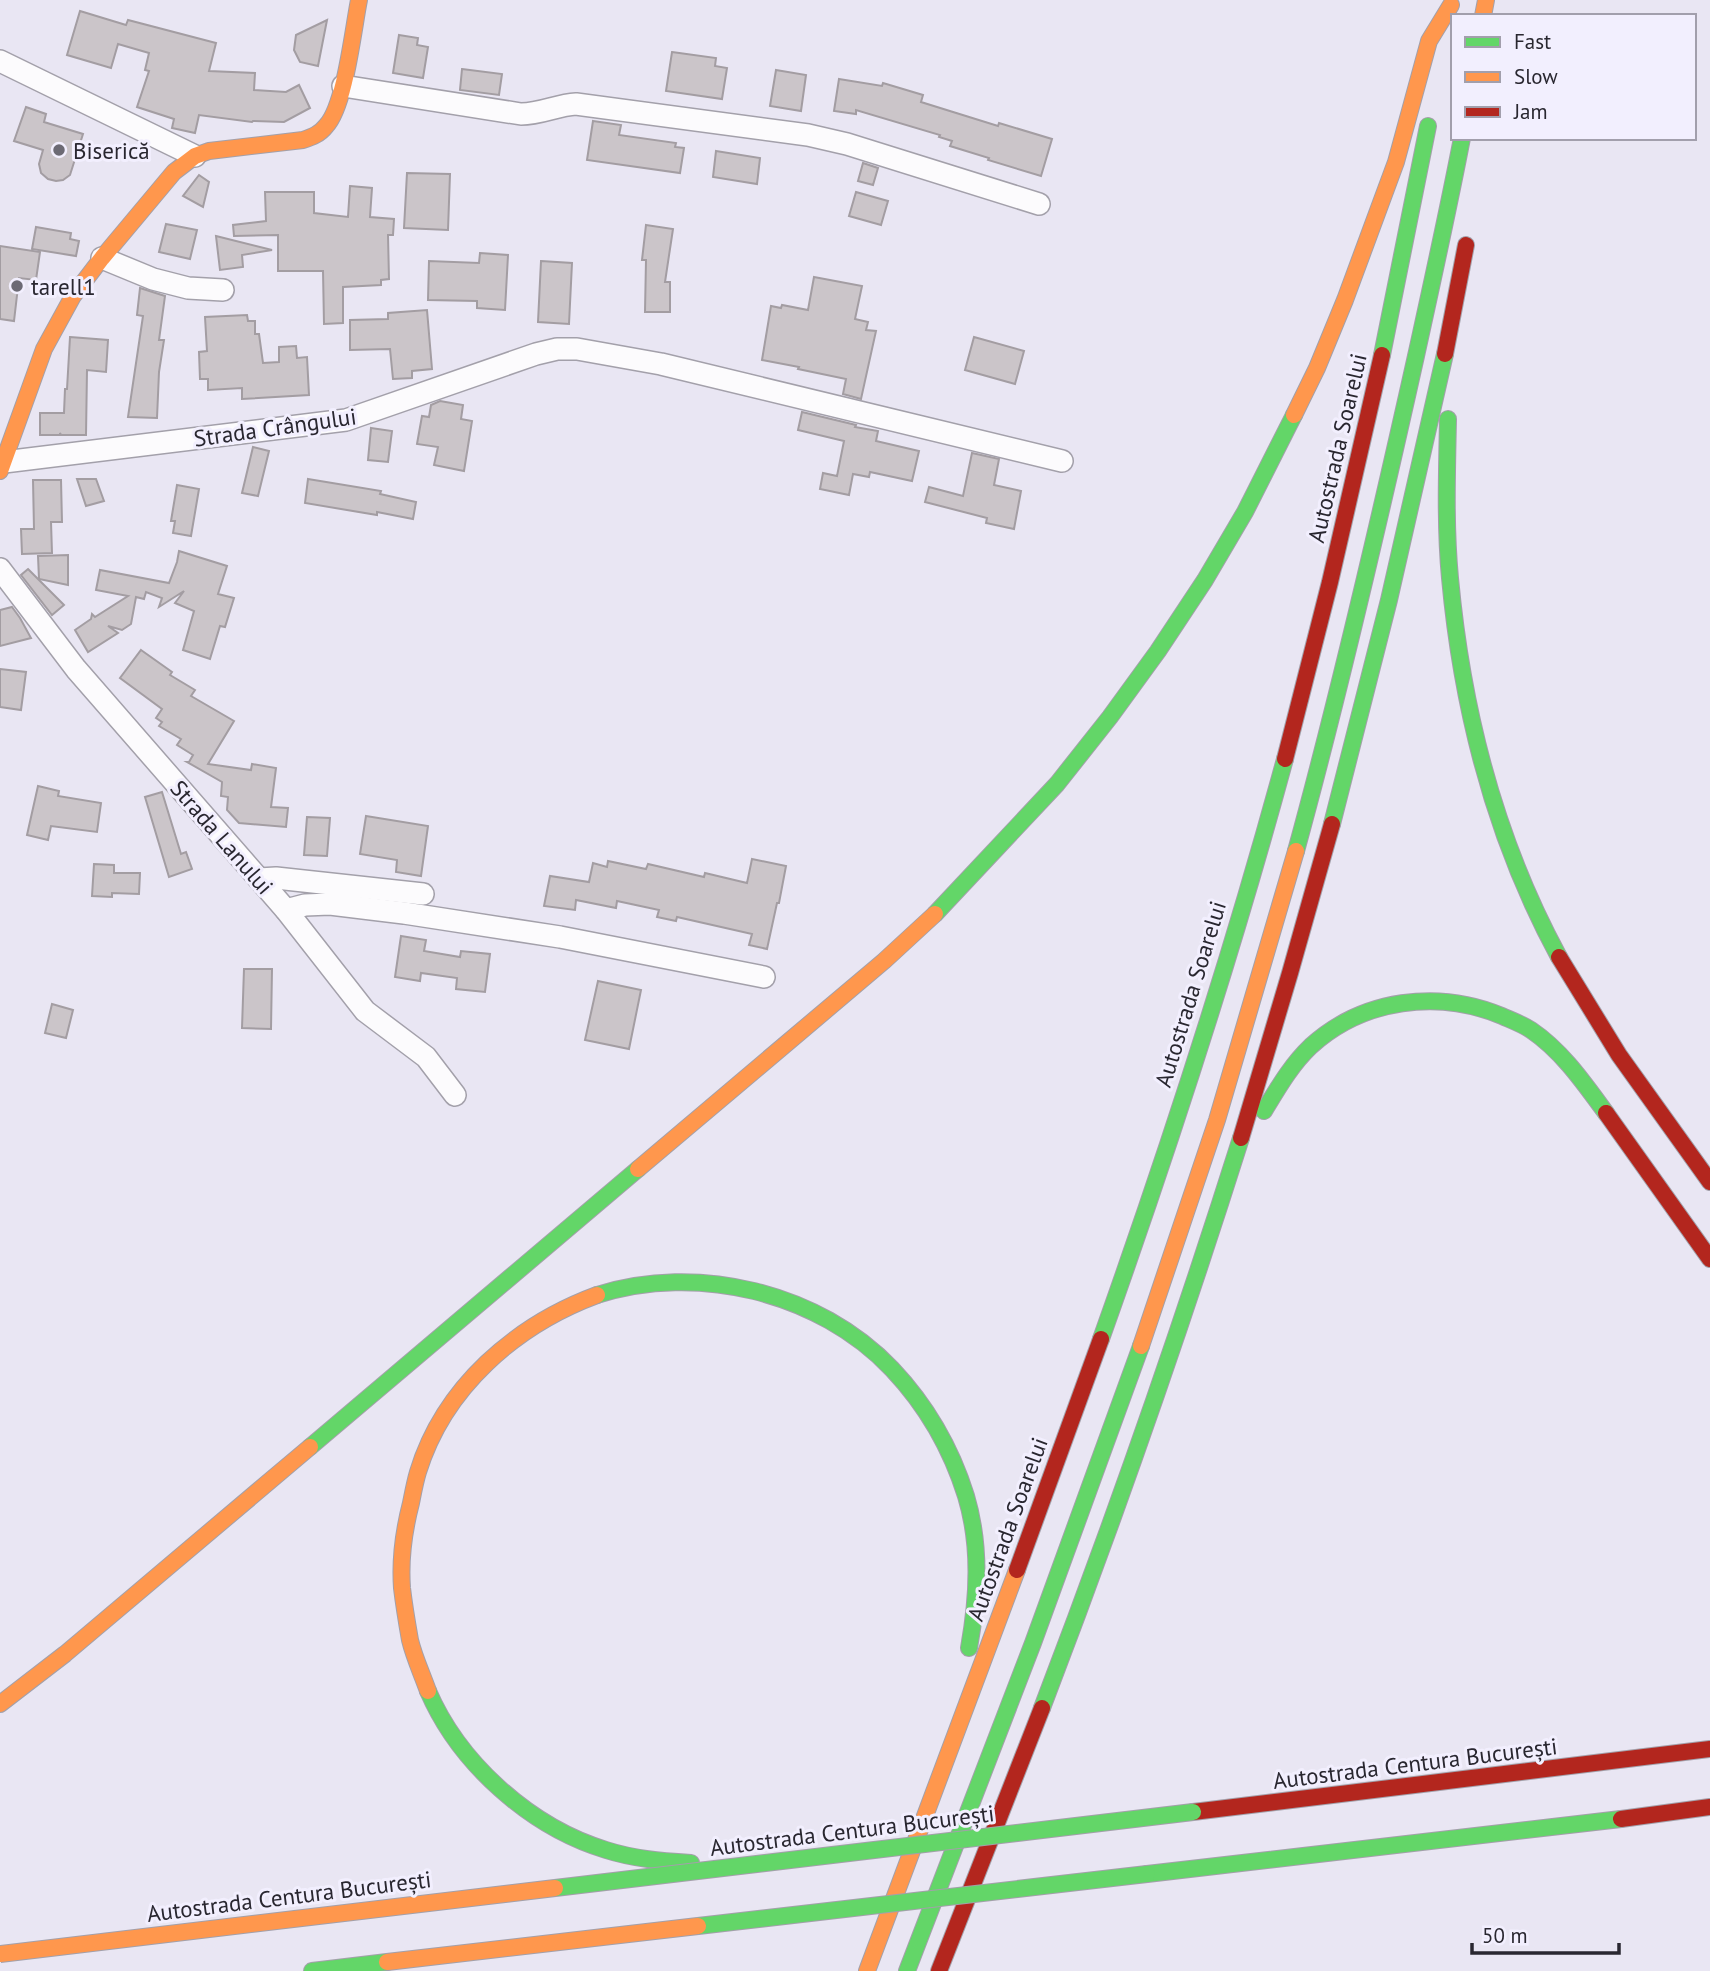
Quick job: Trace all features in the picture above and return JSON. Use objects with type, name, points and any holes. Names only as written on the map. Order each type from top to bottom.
[{"type":"main road","points":[[2,467],[44,349],[74,296],[174,172],[195,156],[209,151],[303,140],[325,130],[332,120],[343,86],[359,0]]},
{"type":"main road","points":[[1444,46],[1452,2]]},
{"type":"main road","points":[[0,1704],[148,1585],[884,961],[944,905],[1057,784],[1110,718],[1158,651],[1205,580],[1245,512],[1317,368],[1345,300],[1388,185],[1429,41],[1452,2]]},
{"type":"main road","name":"Autostrada Soarelui","points":[[867,1971],[1077,1407],[1135,1241],[1258,851],[1313,646],[1359,459],[1404,256],[1430,114]]},
{"type":"main road","points":[[907,1971],[1107,1444],[1174,1251],[1236,1059],[1345,667],[1396,450],[1462,140]]},
{"type":"main road","points":[[939,1971],[1097,1564],[1138,1450],[1204,1254],[1270,1040],[1360,719],[1414,495],[1451,328],[1468,233]]},
{"type":"main road","points":[[1451,328],[1447,468],[1450,577],[1462,668],[1496,810],[1515,864],[1541,922],[1590,1010],[1654,1106],[1710,1182]]},
{"type":"main road","points":[[1204,1254],[1231,1199],[1265,1109],[1283,1077],[1304,1051],[1329,1031],[1357,1015],[1384,1005],[1443,1000],[1500,1015],[1526,1027],[1554,1050],[1579,1076],[1710,1259]]},
{"type":"main road","points":[[755,1865],[647,1860],[625,1856],[592,1846],[541,1820],[490,1781],[460,1745],[443,1722],[420,1674],[408,1634],[401,1589],[402,1544],[408,1502],[421,1463],[436,1429],[463,1389],[508,1343],[544,1318],[593,1296],[645,1284],[714,1284],[758,1292],[811,1311],[861,1342],[883,1360],[912,1391],[937,1427],[958,1472],[974,1532],[978,1580],[974,1627],[947,1719],[942,1769]]},
{"type":"main road","points":[[1556,1769],[1619,1745]]},
{"type":"main road","name":"Autostrada Centura București","points":[[0,1954],[1710,1749]]},
{"type":"main road","points":[[312,1971],[1710,1807]]},
{"type":"main road","points":[[1557,1827],[1636,1834]]},
{"type":"main road","points":[[354,1971],[387,1962]]},
{"type":"street","points":[[0,61],[195,156]]},
{"type":"street","points":[[343,86],[521,114],[541,113],[559,106],[576,104],[791,131],[847,144],[1039,204]]},
{"type":"street","points":[[102,258],[153,279],[188,288],[223,290]]},
{"type":"street","name":"Strada Crângului","points":[[2,467],[346,420],[514,361],[557,349],[596,351],[661,364],[1062,461]]},
{"type":"street","name":"Strada Lanului","points":[[0,569],[76,669],[286,910],[365,1011],[425,1057],[455,1096]]},
{"type":"street","points":[[259,879],[276,878],[423,894]]},
{"type":"street","points":[[286,910],[305,905],[330,904],[404,913],[560,937],[764,977]]},
{"type":"building","points":[[80,11],[126,25],[128,20],[216,43],[209,71],[255,73],[254,90],[286,92],[299,85],[310,108],[284,122],[252,122],[199,115],[195,133],[172,128],[174,119],[137,107],[149,71],[145,70],[149,53],[118,44],[111,68],[67,55]]},
{"type":"building","points":[[327,20],[318,66],[300,62],[294,50],[296,35]]},
{"type":"building","points":[[399,35],[418,38],[417,45],[428,47],[423,78],[393,73]]},
{"type":"building","points":[[672,52],[716,58],[715,66],[727,68],[722,99],[666,91]]},
{"type":"building","points":[[462,69],[502,74],[499,95],[460,90]]},
{"type":"building","points":[[776,70],[806,75],[801,111],[770,106]]},
{"type":"building","points":[[839,79],[882,86],[883,83],[923,95],[921,102],[998,126],[999,123],[1052,139],[1041,176],[950,146],[952,141],[939,137],[940,135],[856,110],[856,114],[834,111]]},
{"type":"building","points":[[26,107],[46,114],[44,122],[83,134],[70,175],[63,180],[48,179],[41,173],[39,164],[43,150],[14,141]]},
{"type":"building","points":[[593,121],[621,125],[619,135],[676,143],[675,147],[684,148],[680,173],[587,160]]},
{"type":"building","points":[[716,151],[760,158],[757,184],[713,177]]},
{"type":"building","points":[[863,163],[878,168],[873,185],[858,181]]},
{"type":"building","points":[[407,173],[450,174],[448,230],[404,228]]},
{"type":"building","points":[[199,175],[209,182],[203,207],[183,196]]},
{"type":"building","points":[[350,186],[372,188],[370,217],[394,219],[393,235],[388,235],[389,279],[381,280],[381,285],[343,287],[343,323],[324,324],[323,271],[278,271],[278,235],[234,236],[233,225],[266,221],[265,192],[314,192],[314,213],[348,217]]},
{"type":"building","points":[[856,192],[888,201],[881,225],[849,216]]},
{"type":"building","points":[[166,224],[197,230],[190,259],[159,252]]},
{"type":"building","points":[[646,225],[673,229],[665,282],[670,282],[670,312],[645,312],[646,260],[642,260]]},
{"type":"building","points":[[36,227],[71,233],[70,239],[79,241],[76,256],[32,249]]},
{"type":"building","points":[[216,236],[272,250],[242,255],[243,267],[220,270]]},
{"type":"building","points":[[0,246],[40,252],[36,280],[19,278],[14,321],[0,319]]},
{"type":"building","points":[[480,253],[508,255],[505,310],[477,308],[477,301],[428,300],[429,261],[479,263]]},
{"type":"building","points":[[541,261],[572,263],[569,324],[538,322]]},
{"type":"building","points":[[814,277],[862,286],[855,319],[868,322],[866,330],[876,331],[861,399],[843,394],[846,379],[762,360],[771,306],[781,308],[782,305],[808,310]]},
{"type":"building","points":[[140,288],[165,296],[159,340],[164,340],[159,372],[157,418],[128,417],[143,316],[137,315]]},
{"type":"building","points":[[427,310],[432,369],[412,371],[412,378],[393,379],[390,349],[350,350],[350,320],[388,319],[388,313]]},
{"type":"building","points":[[247,315],[248,321],[255,321],[255,334],[259,334],[263,363],[279,362],[279,347],[296,346],[297,358],[307,357],[309,395],[242,399],[242,388],[208,390],[208,379],[200,379],[199,352],[207,351],[205,317]]},
{"type":"building","points":[[70,337],[108,340],[106,372],[87,370],[86,435],[40,435],[40,413],[64,413]]},
{"type":"building","points":[[974,337],[1024,351],[1015,384],[965,370]]},
{"type":"building","points":[[440,401],[463,405],[461,419],[472,421],[464,471],[434,465],[438,447],[417,444],[422,416],[429,417],[431,405]]},
{"type":"building","points":[[802,412],[878,431],[876,441],[919,451],[912,481],[870,472],[869,477],[853,474],[849,495],[820,489],[823,473],[837,476],[844,441],[798,430]]},
{"type":"building","points":[[371,428],[392,431],[388,462],[368,460]]},
{"type":"building","points":[[253,447],[269,451],[258,496],[242,493]]},
{"type":"building","points":[[972,453],[999,459],[994,485],[1021,491],[1014,529],[986,523],[987,518],[925,502],[929,487],[963,496]]},
{"type":"building","points":[[77,479],[96,479],[104,501],[86,506]]},
{"type":"building","points":[[308,479],[381,491],[380,494],[416,502],[413,519],[305,503]]},
{"type":"building","points":[[33,480],[61,480],[62,522],[51,522],[52,553],[22,554],[21,529],[34,529]]},
{"type":"building","points":[[177,485],[199,489],[191,536],[173,533],[175,521],[171,521]]},
{"type":"building","points":[[179,551],[227,566],[218,594],[234,598],[225,627],[220,626],[210,659],[183,650],[194,611],[175,603],[184,591],[159,607],[162,598],[146,592],[144,599],[136,597],[131,624],[122,630],[108,626],[118,633],[88,652],[75,630],[91,619],[92,614],[95,617],[128,596],[96,590],[100,570],[169,583]]},
{"type":"building","points":[[68,555],[68,585],[39,579],[38,556]]},
{"type":"building","points":[[28,569],[64,605],[52,615],[21,575]]},
{"type":"building","points":[[12,607],[31,638],[0,646],[0,610]]},
{"type":"building","points":[[141,650],[172,672],[170,675],[195,690],[191,696],[234,721],[208,764],[251,770],[252,764],[276,768],[271,807],[288,808],[286,827],[239,823],[227,810],[228,797],[221,796],[222,782],[187,762],[193,755],[177,745],[181,739],[159,726],[162,722],[156,718],[162,709],[120,678]]},
{"type":"building","points":[[0,669],[26,672],[21,710],[0,707]]},
{"type":"building","points":[[38,786],[59,791],[58,796],[101,803],[97,832],[51,826],[48,840],[27,835]]},
{"type":"building","points":[[162,792],[181,854],[186,852],[192,869],[169,877],[145,797]]},
{"type":"building","points":[[366,816],[428,826],[421,876],[396,872],[397,860],[360,854]]},
{"type":"building","points":[[307,817],[330,818],[327,856],[304,855]]},
{"type":"building","points":[[752,859],[786,866],[767,949],[749,945],[752,934],[677,917],[676,921],[657,917],[659,910],[617,901],[616,908],[576,900],[575,910],[544,906],[550,876],[589,882],[593,863],[607,867],[608,861],[646,869],[648,864],[704,877],[705,873],[747,883]]},
{"type":"building","points":[[94,864],[114,865],[114,873],[140,873],[139,894],[112,893],[112,897],[92,896]]},
{"type":"building","points":[[401,936],[426,940],[424,951],[460,957],[461,951],[490,954],[485,992],[456,989],[457,978],[421,973],[420,981],[395,977]]},
{"type":"building","points":[[244,969],[272,969],[271,1029],[242,1028]]},
{"type":"building","points":[[598,981],[641,990],[629,1049],[585,1040]]},
{"type":"building","points":[[52,1004],[73,1010],[66,1038],[45,1033]]},
{"type":"traffic: fast","points":[[1382,355],[1428,126]]},
{"type":"traffic: fast","points":[[1296,851],[1374,542],[1462,140]]},
{"type":"traffic: fast","points":[[1332,824],[1389,600],[1445,354]]},
{"type":"traffic: fast","points":[[935,914],[1057,784],[1158,651],[1205,580],[1245,512],[1294,415]]},
{"type":"traffic: fast","points":[[1448,419],[1448,558],[1463,676],[1473,725],[1485,773],[1517,867],[1559,957]]},
{"type":"traffic: fast","points":[[1101,1339],[1199,1050],[1285,759]]},
{"type":"traffic: fast","points":[[1264,1111],[1297,1061],[1332,1030],[1377,1009],[1427,1001],[1478,1008],[1531,1030],[1563,1058],[1606,1113]]},
{"type":"traffic: fast","points":[[1042,1708],[1146,1425],[1241,1138]]},
{"type":"traffic: fast","points":[[310,1447],[638,1169]]},
{"type":"traffic: fast","points":[[597,1295],[635,1286],[675,1282],[715,1284],[755,1291],[793,1303],[829,1320],[862,1342],[892,1369],[916,1397],[936,1428],[953,1461],[966,1496],[976,1553],[974,1610],[969,1648]]},
{"type":"traffic: fast","points":[[907,1971],[1033,1643],[1141,1346]]},
{"type":"traffic: fast","points":[[428,1691],[441,1718],[458,1743],[478,1767],[524,1809],[550,1826],[606,1850],[638,1858],[691,1863]]},
{"type":"traffic: fast","points":[[555,1888],[1193,1812]]},
{"type":"traffic: fast","points":[[1147,1874],[1621,1819]]},
{"type":"traffic: fast","points":[[698,1926],[1147,1874]]},
{"type":"traffic: fast","points":[[312,1971],[387,1962]]},
{"type":"traffic: slow","points":[[0,471],[44,349],[73,296],[174,172],[195,156],[209,151],[303,140],[326,126],[333,116],[343,85],[359,0]]},
{"type":"traffic: slow","points":[[1483,14],[1486,0]]},
{"type":"traffic: slow","points":[[1294,415],[1345,300],[1396,162],[1429,41],[1451,5]]},
{"type":"traffic: slow","points":[[1141,1346],[1217,1120],[1296,851]]},
{"type":"traffic: slow","points":[[638,1169],[884,961],[935,914]]},
{"type":"traffic: slow","points":[[428,1691],[410,1640],[402,1588],[402,1567],[405,1534],[415,1484],[430,1441],[446,1413],[487,1363],[539,1323],[597,1295]]},
{"type":"traffic: slow","points":[[0,1704],[65,1654],[310,1447]]},
{"type":"traffic: slow","points":[[867,1971],[1017,1570]]},
{"type":"traffic: slow","points":[[0,1954],[555,1888]]},
{"type":"traffic: slow","points":[[387,1962],[698,1926]]},
{"type":"traffic: jam","points":[[1445,354],[1466,245]]},
{"type":"traffic: jam","points":[[1285,759],[1330,582],[1382,355]]},
{"type":"traffic: jam","points":[[1241,1138],[1332,824]]},
{"type":"traffic: jam","points":[[1559,957],[1619,1055],[1710,1182]]},
{"type":"traffic: jam","points":[[1606,1113],[1710,1259]]},
{"type":"traffic: jam","points":[[1017,1570],[1101,1339]]},
{"type":"traffic: jam","points":[[939,1971],[1042,1708]]},
{"type":"traffic: jam","points":[[1193,1812],[1710,1749]]},
{"type":"traffic: jam","points":[[1621,1819],[1710,1807]]},
{"type":"place","name":"Biserică","points":[[59,150]]},
{"type":"place","name":"tarell1","points":[[17,286]]}]
